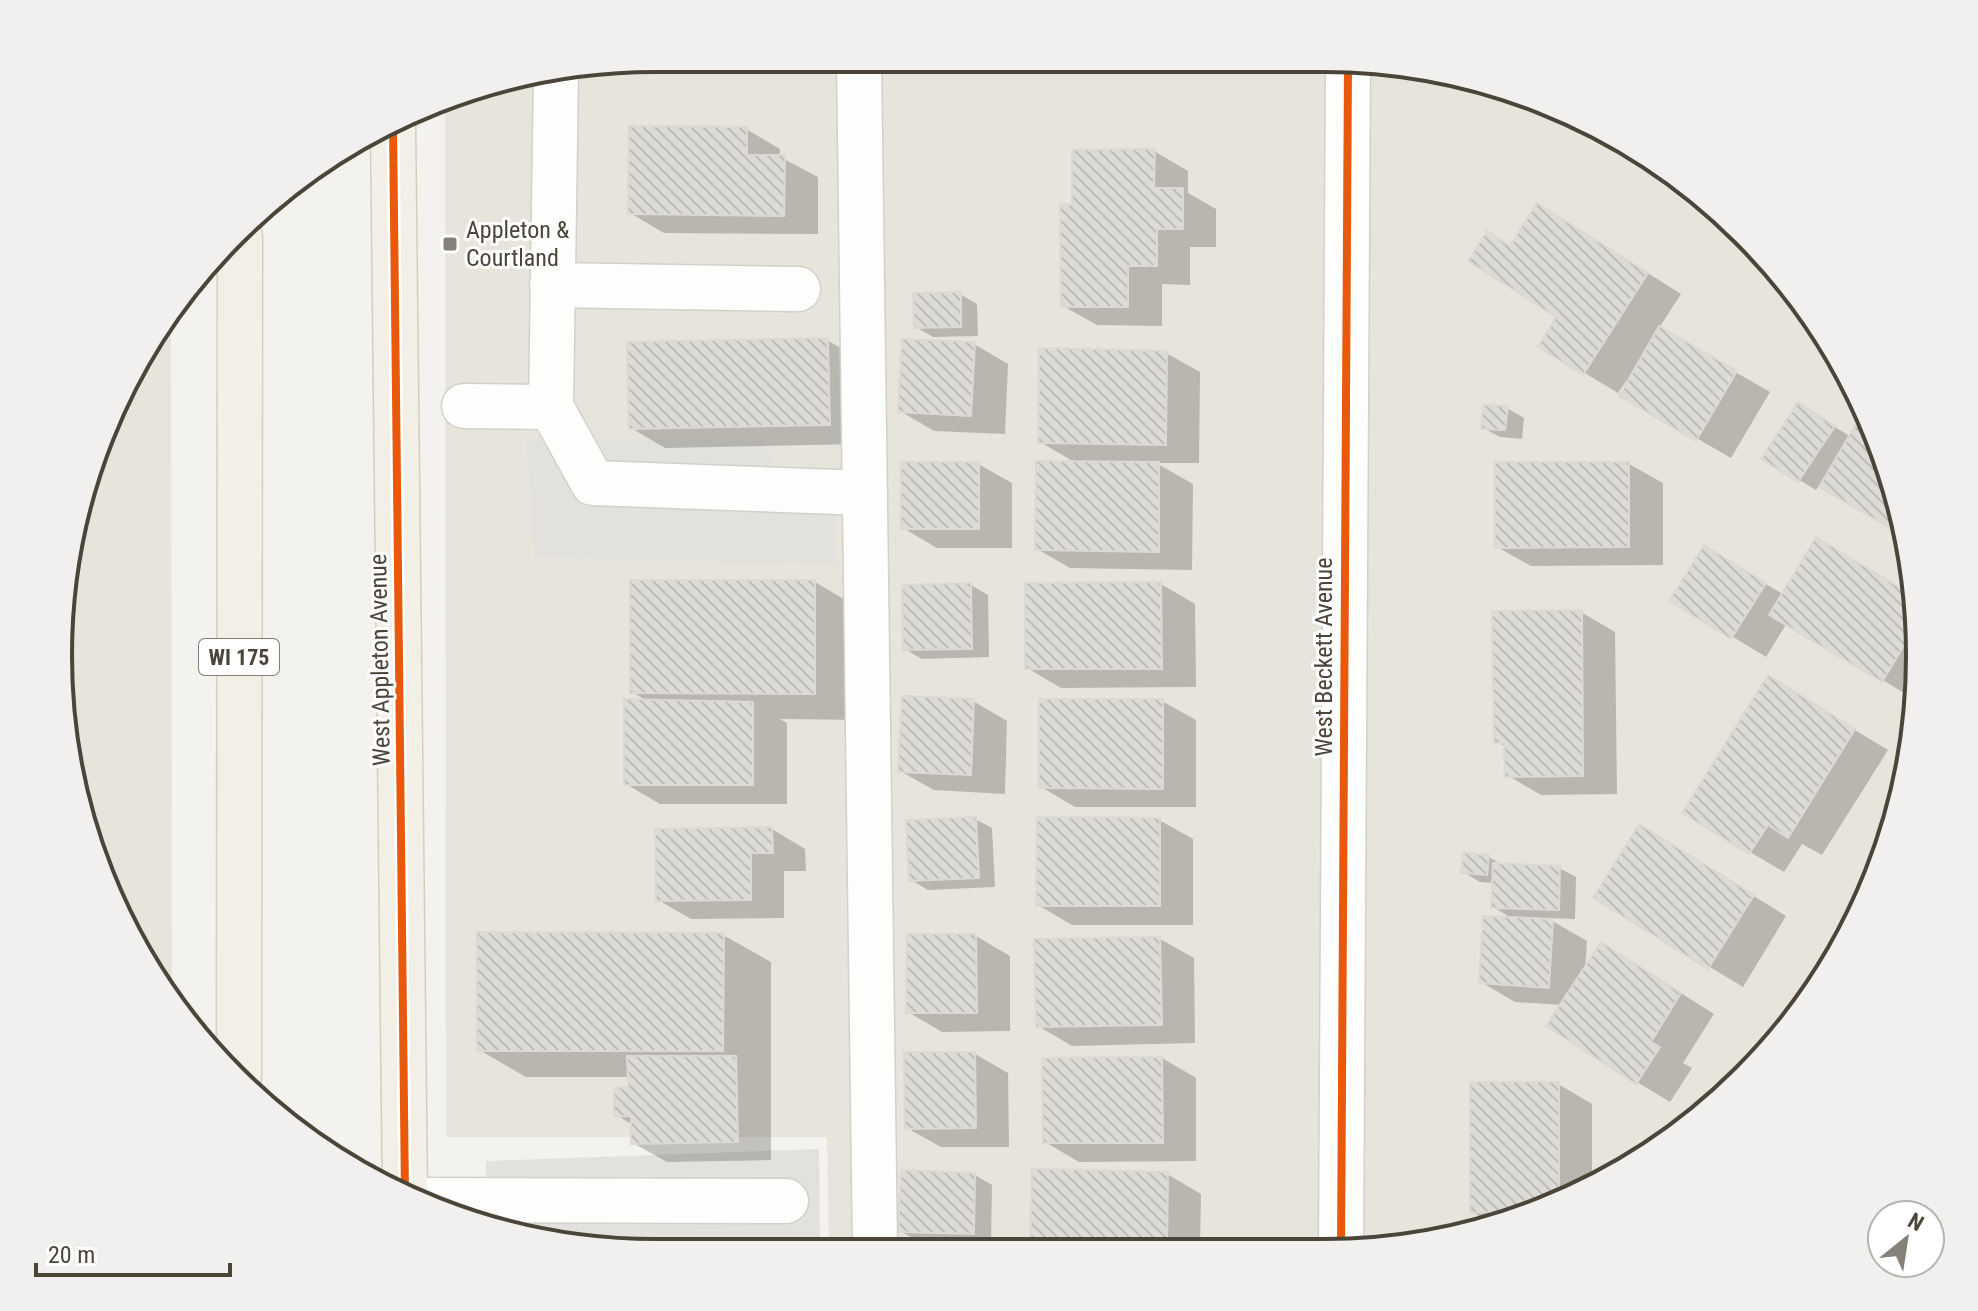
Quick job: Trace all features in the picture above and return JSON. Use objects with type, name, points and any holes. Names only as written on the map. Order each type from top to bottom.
[{"type":"main road","name":"West Appleton Avenue","points":[[393,134],[405,1183]]},
{"type":"main road","name":"WI 175","points":[[239,1064],[240,246]]},
{"type":"street","points":[[859,72],[875,1239]]},
{"type":"street","name":"West Beckett Avenue","points":[[1341,1239],[1348,73]]},
{"type":"street","points":[[556,81],[551,407],[593,483],[865,493]]},
{"type":"street","points":[[552,285],[798,289]]},
{"type":"street","points":[[464,406],[551,407]]},
{"type":"street","points":[[446,1200],[786,1201]]},
{"type":"shaded area","points":[[1322,72],[1361,73],[1436,83],[1546,116],[1614,150],[1678,193],[1735,243],[1785,300],[1808,331],[1846,397],[1862,432],[1886,504],[1895,542],[1905,617],[1905,694],[1901,732],[1895,769],[1875,843],[1862,879],[1828,947],[1808,980],[1761,1040],[1735,1068],[1678,1118],[1647,1141],[1581,1179],[1546,1195],[1474,1219],[1436,1228],[1361,1238],[829,1239],[827,1137],[446,1137],[445,111],[542,83],[617,73]]},
{"type":"shaded area","points":[[171,330],[172,983],[132,914],[103,843],[83,769],[73,694],[72,656],[77,579],[92,504],[116,432],[132,397]]},
{"type":"shaded area","points":[[526,440],[764,440],[773,466],[802,470],[836,469],[836,565],[535,557]]},
{"type":"shaded area","points":[[819,1149],[820,1239],[617,1238],[542,1228],[485,1213],[486,1161]]},
{"type":"building","points":[[629,126],[747,127],[747,155],[785,155],[784,216],[628,214]]},
{"type":"building","points":[[1155,149],[1154,188],[1183,188],[1183,229],[1157,229],[1157,266],[1128,266],[1128,307],[1061,307],[1060,204],[1072,205],[1072,150]]},
{"type":"building","points":[[1537,203],[1648,273],[1583,375],[1538,347],[1556,317],[1468,261],[1487,231],[1510,246]]},
{"type":"building","points":[[961,292],[961,327],[914,328],[913,293]]},
{"type":"building","points":[[1659,326],[1737,371],[1696,441],[1619,396]]},
{"type":"building","points":[[828,338],[830,425],[629,429],[627,342]]},
{"type":"building","points":[[902,339],[975,342],[971,416],[898,412]]},
{"type":"building","points":[[1039,348],[1167,351],[1166,445],[1038,443]]},
{"type":"building","points":[[1798,402],[1835,426],[1798,482],[1761,459]]},
{"type":"building","points":[[1483,405],[1508,406],[1505,430],[1481,429]]},
{"type":"building","points":[[1857,422],[1875,468],[1892,529],[1819,487]]},
{"type":"building","points":[[1036,461],[1159,462],[1159,552],[1035,550]]},
{"type":"building","points":[[901,462],[979,462],[979,529],[901,529]]},
{"type":"building","points":[[1495,462],[1629,462],[1629,547],[1495,548]]},
{"type":"building","points":[[1816,537],[1902,589],[1906,643],[1882,682],[1769,615]]},
{"type":"building","points":[[1704,545],[1766,583],[1731,639],[1669,601]]},
{"type":"building","points":[[630,580],[815,580],[815,694],[630,693]]},
{"type":"building","points":[[1161,582],[1162,669],[1025,669],[1025,583]]},
{"type":"building","points":[[971,583],[972,649],[903,650],[902,585]]},
{"type":"building","points":[[1582,610],[1583,776],[1505,777],[1504,743],[1494,743],[1492,611]]},
{"type":"building","points":[[1768,675],[1855,729],[1788,838],[1768,825],[1749,854],[1682,813]]},
{"type":"building","points":[[902,696],[974,699],[971,775],[898,772]]},
{"type":"building","points":[[624,699],[753,702],[753,785],[624,785]]},
{"type":"building","points":[[1039,699],[1163,699],[1163,789],[1039,788]]},
{"type":"building","points":[[976,817],[979,878],[909,881],[906,820]]},
{"type":"building","points":[[1037,817],[1160,818],[1160,906],[1036,906]]},
{"type":"building","points":[[1639,824],[1754,895],[1708,969],[1593,898]]},
{"type":"building","points":[[772,827],[773,853],[751,853],[751,900],[656,901],[655,829]]},
{"type":"building","points":[[1463,853],[1489,855],[1487,875],[1461,873]]},
{"type":"building","points":[[1493,863],[1560,866],[1559,910],[1491,908]]},
{"type":"building","points":[[1483,916],[1553,919],[1549,988],[1479,983]]},
{"type":"building","points":[[477,932],[724,933],[723,1051],[477,1051]]},
{"type":"building","points":[[907,934],[976,934],[977,1013],[906,1013]]},
{"type":"building","points":[[1160,937],[1162,1025],[1036,1027],[1034,939]]},
{"type":"building","points":[[1601,942],[1681,993],[1651,1042],[1660,1047],[1636,1084],[1546,1026]]},
{"type":"building","points":[[904,1052],[975,1052],[976,1128],[905,1129]]},
{"type":"building","points":[[627,1056],[736,1056],[738,1142],[631,1144],[631,1116],[614,1117],[614,1088],[628,1087]]},
{"type":"building","points":[[1162,1057],[1163,1143],[1043,1143],[1042,1058]]},
{"type":"building","points":[[1470,1082],[1559,1082],[1559,1189],[1495,1213],[1470,1213]]},
{"type":"building","points":[[1032,1169],[1168,1172],[1167,1239],[1030,1239]]},
{"type":"building","points":[[901,1170],[975,1173],[974,1234],[898,1232]]},
{"type":"cycle path","points":[[1341,1239],[1348,73]]},
{"type":"cycle path","points":[[393,134],[405,1183]]},
{"type":"place","name":"Appleton & Courtland","points":[[450,244]]}]
